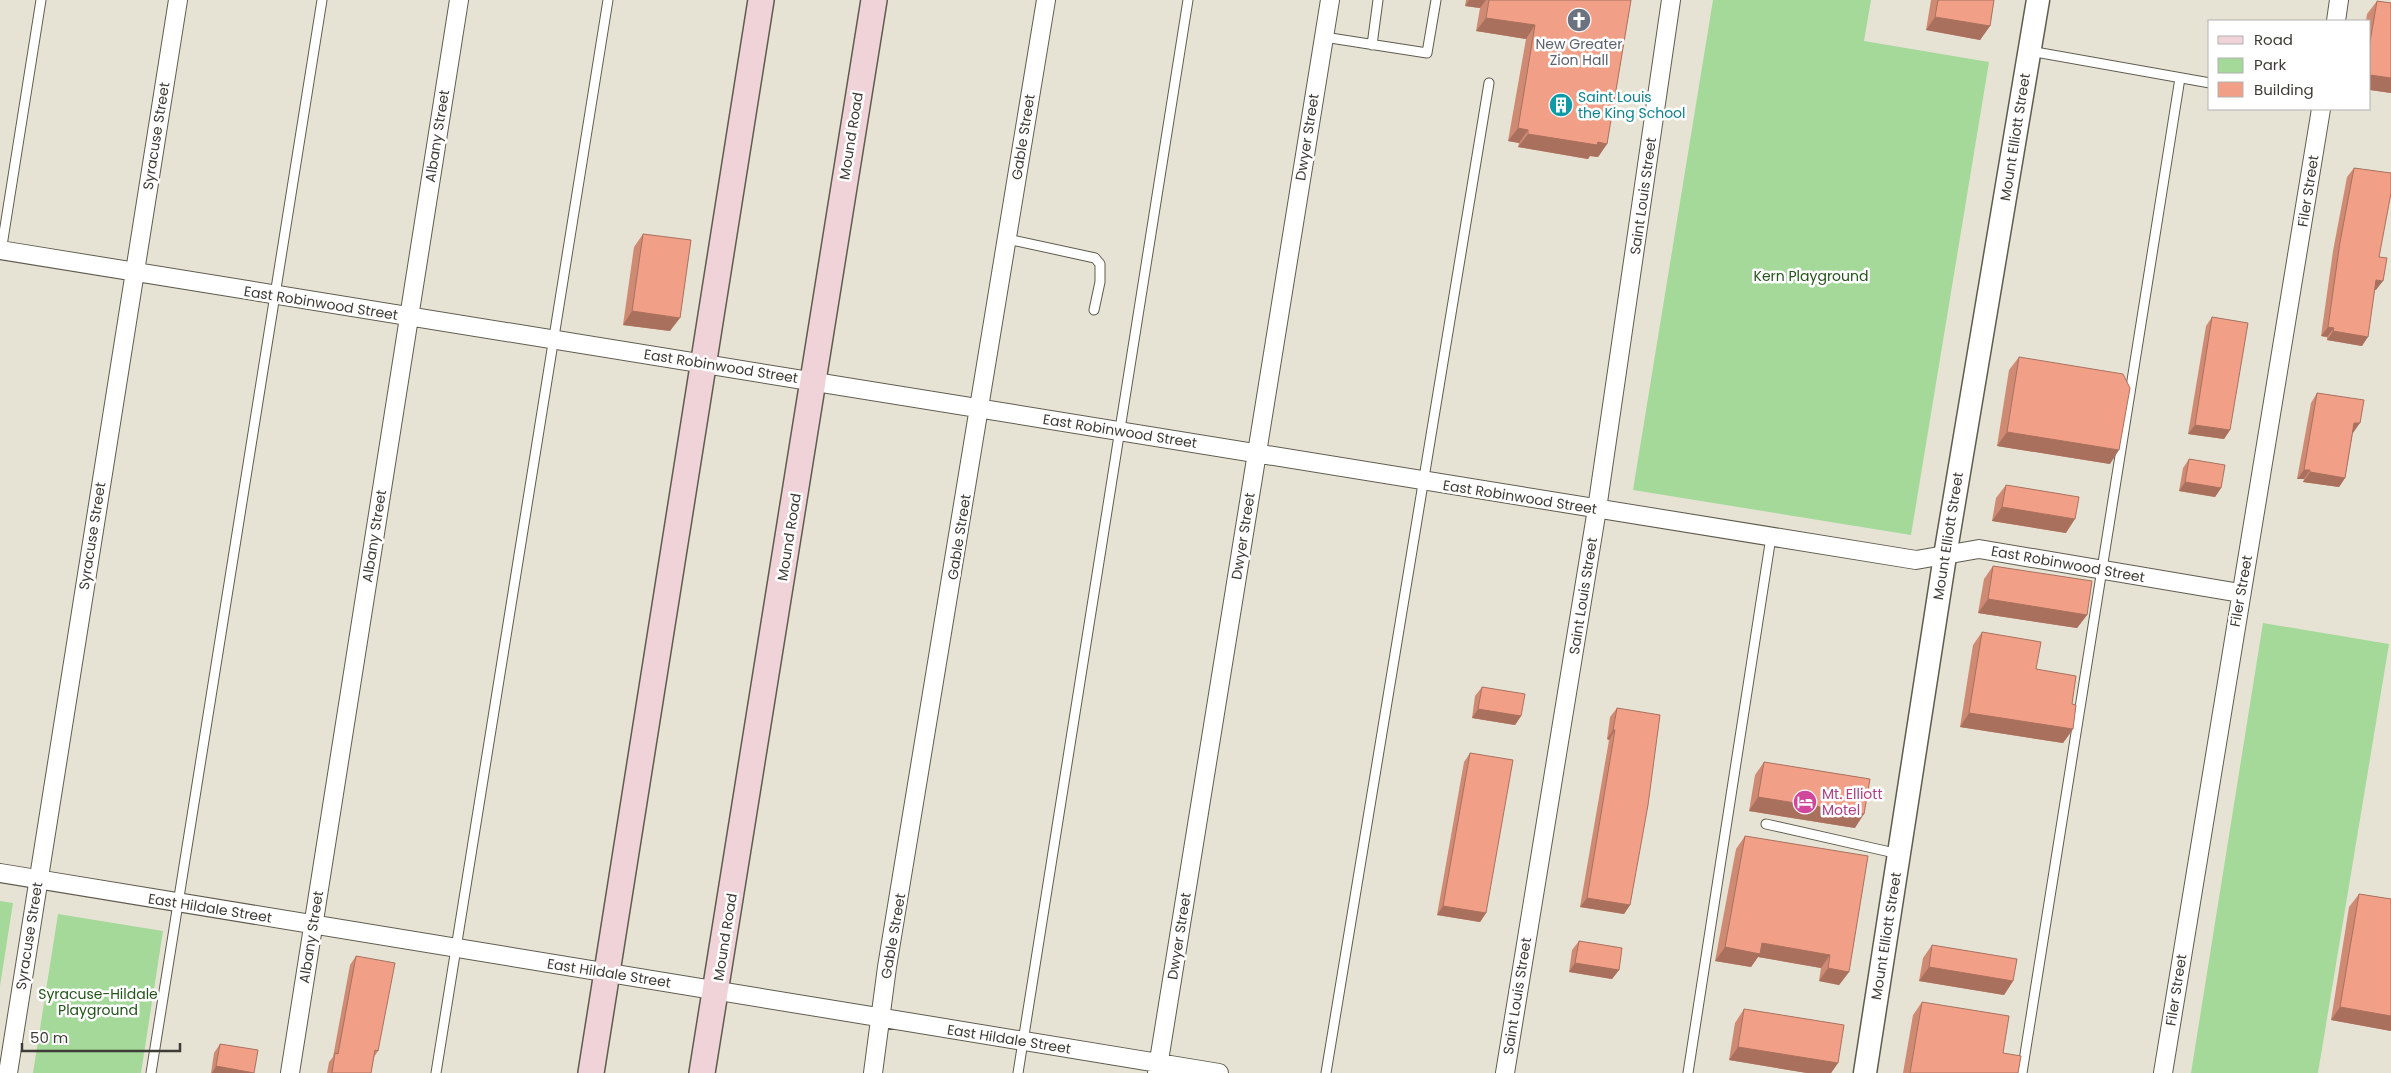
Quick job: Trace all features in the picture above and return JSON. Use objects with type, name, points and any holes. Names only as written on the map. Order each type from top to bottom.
[{"type":"main road","points":[[591,1073],[761,0]]},
{"type":"main road","name":"Mound Road","points":[[702,1073],[874,0]]},
{"type":"street","name":"Syracuse Street","points":[[8,1073],[178,0]]},
{"type":"street","name":"Albany Street","points":[[290,1073],[459,0]]},
{"type":"street","name":"Gable Street","points":[[873,1073],[1046,0]]},
{"type":"street","name":"Dwyer Street","points":[[1158,1068],[1330,0]]},
{"type":"street","name":"Saint Louis Street","points":[[1504,1073],[1597,509],[1671,0]]},
{"type":"street","name":"Mount Elliott Street","points":[[1865,1073],[1945,556],[2038,0]]},
{"type":"street","points":[[2336,20],[2339,0]]},
{"type":"street","name":"Filer Street","points":[[2163,1073],[2240,593],[2257,506],[2322,110]]},
{"type":"street","name":"East Robinwood Street","points":[[0,252],[134,272],[554,341],[814,380],[1423,481],[1916,560],[1979,549],[2240,593]]},
{"type":"street","name":"East Hildale Street","points":[[0,873],[1024,1041],[1158,1068],[1219,1073]]},
{"type":"lane","points":[[0,252],[41,0]]},
{"type":"lane","points":[[151,1073],[322,0]]},
{"type":"lane","points":[[436,1073],[608,0]]},
{"type":"lane","points":[[1018,1073],[1188,0]]},
{"type":"lane","points":[[1372,45],[1378,0]]},
{"type":"lane","points":[[1324,38],[1427,53],[1436,0]]},
{"type":"lane","points":[[2029,51],[2208,83]]},
{"type":"lane","points":[[2022,1073],[2104,570],[2180,78]]},
{"type":"lane","points":[[1326,1073],[1489,83]]},
{"type":"lane","points":[[1007,240],[1095,258],[1100,264],[1100,273],[1094,310]]},
{"type":"lane","points":[[1688,1073],[1771,537]]},
{"type":"lane","points":[[1766,824],[1899,854]]},
{"type":"green space","name":"Kern Playground","points":[[1713,0],[1871,0],[1864,41],[1989,62],[1911,535],[1633,490]]},
{"type":"green space","points":[[2263,623],[2389,644],[2318,1073],[2191,1073]]},
{"type":"green space","name":"Syracuse-Hildale Playground","points":[[0,901],[13,903],[0,986]]},
{"type":"green space","name":"Syracuse-Hildale Playground","points":[[58,914],[163,931],[141,1073],[33,1073]]},
{"type":"building","points":[[1489,0],[1631,0],[1607,144],[1598,142],[1597,145],[1528,134],[1528,130],[1518,128],[1535,25],[1486,18]]},
{"type":"building","points":[[1938,0],[1994,0],[1990,26],[1935,17]]},
{"type":"building","points":[[2377,1],[2391,3],[2391,78],[2371,75],[2371,36]]},
{"type":"building","points":[[2354,168],[2391,173],[2391,193],[2379,257],[2387,258],[2383,281],[2376,280],[2368,337],[2333,331],[2334,328],[2328,327],[2340,242]]},
{"type":"building","points":[[643,234],[691,240],[680,318],[632,311]]},
{"type":"building","points":[[2212,317],[2248,323],[2230,430],[2195,425]]},
{"type":"building","points":[[2019,357],[2123,374],[2130,388],[2119,450],[2007,432]]},
{"type":"building","points":[[2317,393],[2364,400],[2360,423],[2354,423],[2345,478],[2304,470]]},
{"type":"building","points":[[2189,459],[2225,465],[2221,488],[2185,482]]},
{"type":"building","points":[[2006,485],[2079,497],[2075,519],[2002,507]]},
{"type":"building","points":[[1993,566],[2092,581],[2087,615],[1988,599]]},
{"type":"building","points":[[1982,632],[2041,642],[2036,669],[2076,676],[2072,704],[2076,705],[2073,729],[1969,713]]},
{"type":"building","points":[[1482,687],[1525,694],[1521,716],[1478,709]]},
{"type":"building","points":[[1617,708],[1660,715],[1648,805],[1630,905],[1587,898]]},
{"type":"building","points":[[1470,753],[1513,760],[1486,913],[1443,906]]},
{"type":"building","points":[[1764,762],[1870,779],[1864,814],[1758,797]]},
{"type":"building","points":[[1745,836],[1868,856],[1849,972],[1828,968],[1830,955],[1762,943],[1760,954],[1725,947]]},
{"type":"building","points":[[2359,894],[2391,899],[2391,1016],[2340,1007]]},
{"type":"building","points":[[1579,941],[1622,948],[1619,970],[1575,963]]},
{"type":"building","points":[[1932,945],[2017,959],[2013,981],[1929,967]]},
{"type":"building","points":[[356,956],[395,963],[378,1051],[375,1050],[371,1073],[332,1073],[335,1053],[338,1054]]},
{"type":"building","points":[[1922,1002],[2009,1016],[2003,1053],[2021,1056],[2018,1073],[1910,1073]]},
{"type":"building","points":[[1744,1009],[1844,1025],[1838,1063],[1738,1047]]},
{"type":"building","points":[[220,1044],[258,1050],[254,1073],[216,1066]]},
{"type":"place","name":"New Greater Zion Hall","points":[[1579,20]]},
{"type":"place","name":"Saint Louis the King School","points":[[1561,105]]},
{"type":"place","name":"Mt. Elliott Motel","points":[[1805,802]]}]
